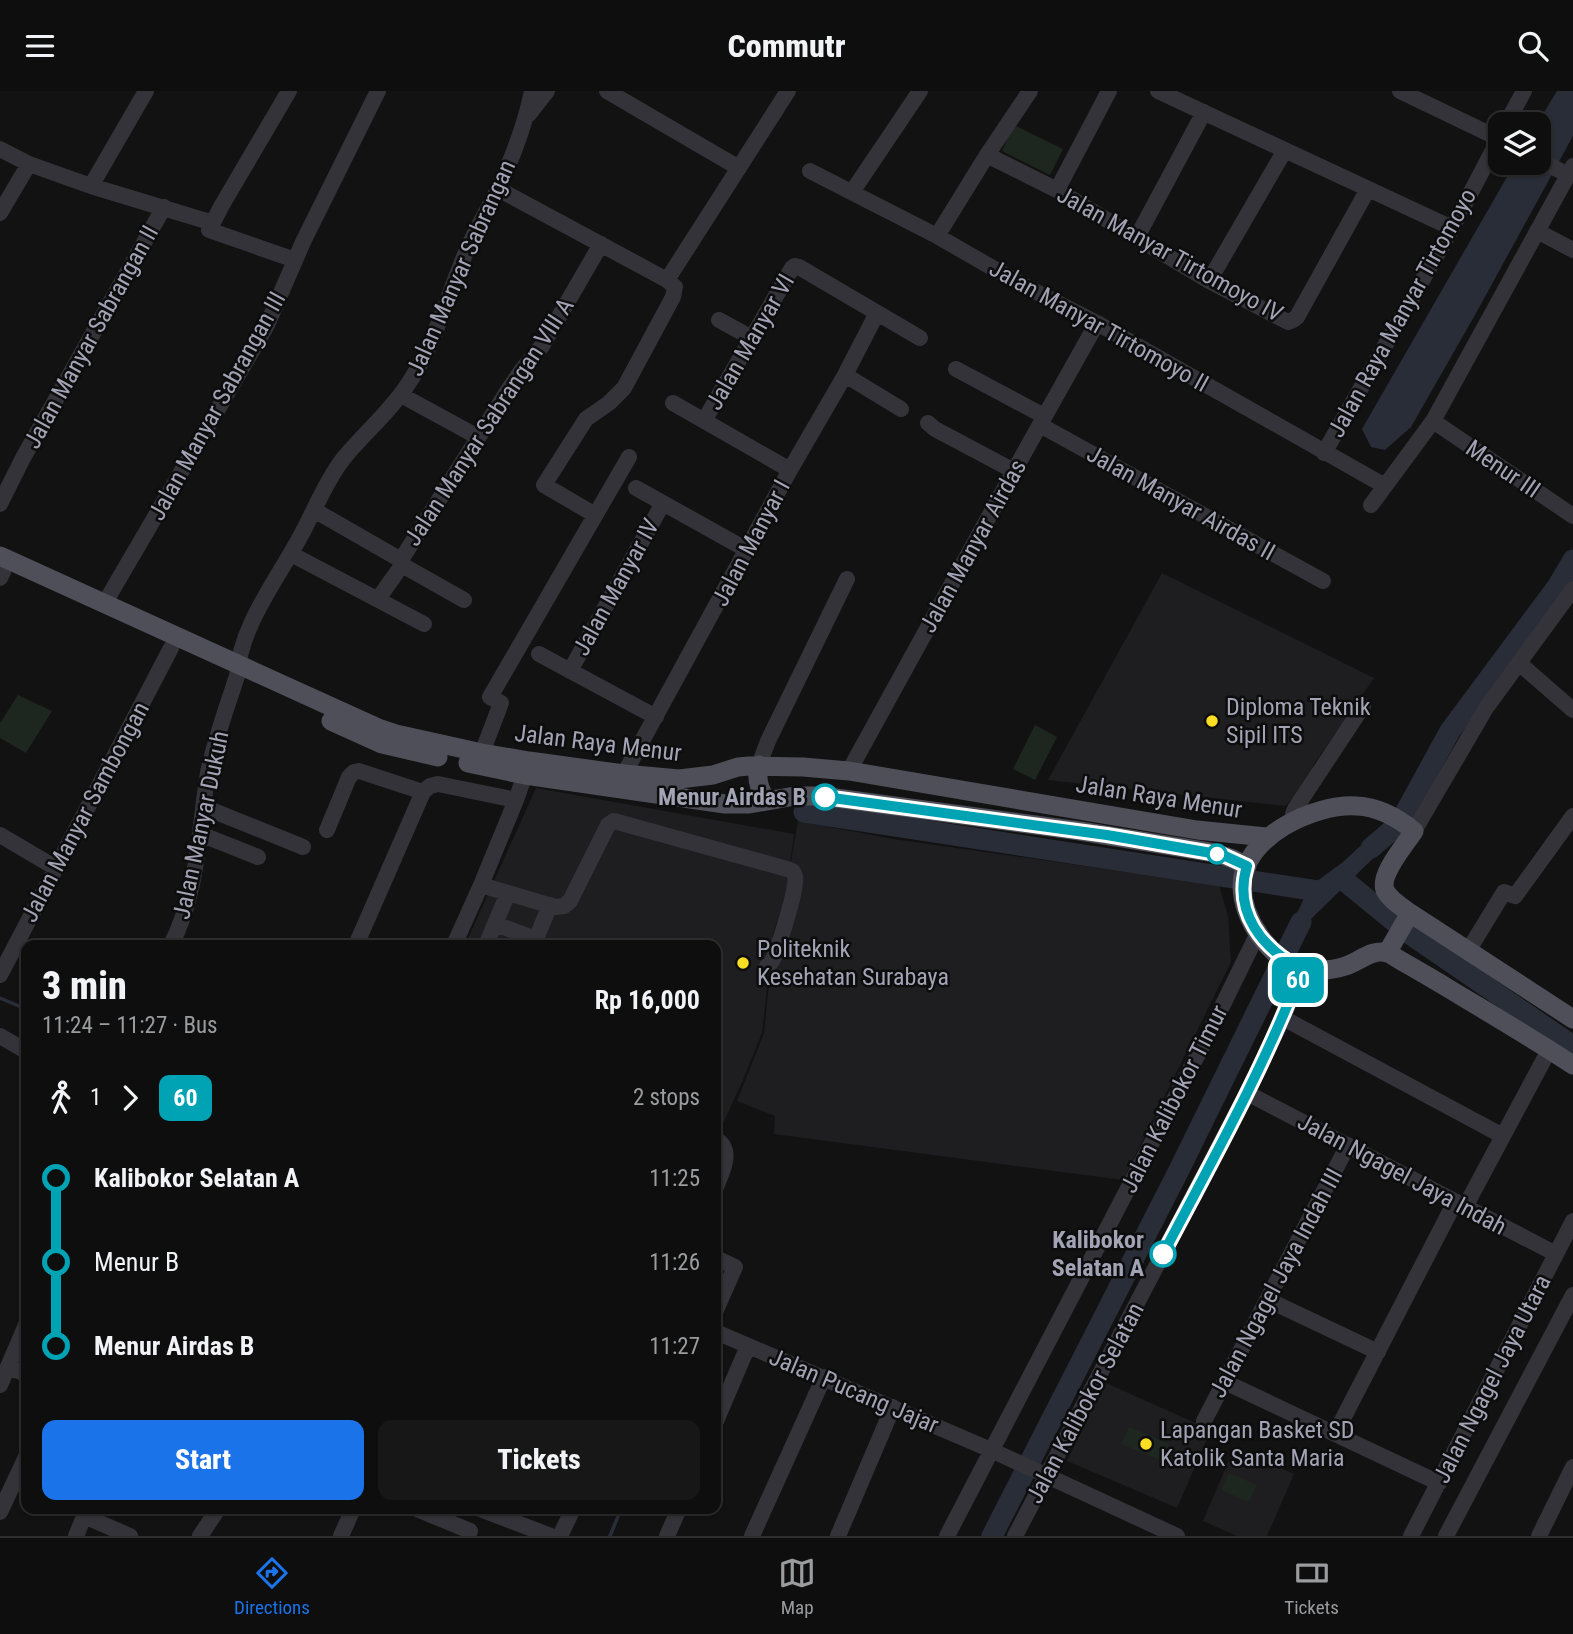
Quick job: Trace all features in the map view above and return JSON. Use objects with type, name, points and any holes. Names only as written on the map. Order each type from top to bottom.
[{"type":"main road","name":"Jalan Raya Menur","points":[[1,569],[106,605],[167,633],[382,744],[404,750],[527,768],[731,804],[757,803],[795,796],[821,796],[1080,831],[1215,853],[1233,859],[1244,876]]},
{"type":"main road","name":"Jalan Raya Menur","points":[[29,577],[171,648],[237,669],[387,731],[482,753],[527,768],[679,779],[700,777],[738,767],[785,765],[849,771],[1196,830],[1266,837]]},
{"type":"main road","points":[[759,765],[758,784],[767,800]]},
{"type":"main road","points":[[724,772],[736,786],[736,796],[731,804]]},
{"type":"main road","points":[[956,815],[958,791]]},
{"type":"main road","points":[[976,818],[979,793]]},
{"type":"main road","name":"Jalan Raya Menur","points":[[1244,876],[1254,851],[1266,837],[1294,821],[1322,811],[1348,806],[1368,807],[1402,823]]},
{"type":"main road","points":[[1402,823],[1394,861],[1384,884],[1390,897],[1410,913],[1573,1019]]},
{"type":"main road","points":[[1244,876],[1248,915],[1258,933],[1273,951],[1300,968],[1341,968],[1368,955],[1387,953],[1573,1065]]},
{"type":"main road","points":[[1387,953],[1410,913]]},
{"type":"street","points":[[90,186],[146,91]]},
{"type":"street","points":[[289,91],[209,230],[295,260]]},
{"type":"street","name":"Jalan Manyar Sabrangan III","points":[[106,605],[267,325],[303,242],[378,91]]},
{"type":"street","points":[[526,119],[532,91]]},
{"type":"street","points":[[526,119],[547,91]]},
{"type":"street","points":[[607,91],[739,168]]},
{"type":"street","points":[[667,280],[788,91]]},
{"type":"street","points":[[852,192],[920,91]]},
{"type":"street","points":[[937,236],[1030,91]]},
{"type":"street","points":[[1056,190],[1109,91]]},
{"type":"street","points":[[1158,91],[1452,228]]},
{"type":"street","points":[[1400,91],[1488,129]]},
{"type":"street","name":"Jalan Raya Manyar Tirtomoyo","points":[[1513,112],[1524,91]]},
{"type":"street","points":[[1137,236],[1204,113]]},
{"type":"street","name":"Jalan Manyar Sabrangan","points":[[237,669],[243,643],[267,591],[340,462],[401,395],[415,374],[433,338],[467,250],[498,189],[526,119]]},
{"type":"street","points":[[0,149],[29,165],[213,223]]},
{"type":"street","points":[[1209,281],[1285,150]]},
{"type":"street","name":"Jalan Manyar Tirtomoyo IV","points":[[987,155],[1056,190],[1209,281],[1288,322],[1297,317],[1368,189]]},
{"type":"street","name":"Jalan Raya Manyar Tirtomoyo","points":[[1324,453],[1488,160]]},
{"type":"street","points":[[0,213],[29,165]]},
{"type":"street","points":[[1371,505],[1433,421],[1537,231],[1566,170]]},
{"type":"street","name":"Jalan Manyar Tirtomoyo II","points":[[810,171],[1097,323],[1385,487]]},
{"type":"street","points":[[498,189],[674,286],[674,294],[624,387],[609,403],[586,419],[544,485],[595,515]]},
{"type":"street","name":"Jalan Manyar Sabrangan II","points":[[0,504],[23,458],[164,207]]},
{"type":"street","points":[[1537,231],[1573,250]]},
{"type":"street","name":"Jalan Manyar Sabrangan VIII A","points":[[379,599],[478,437],[521,371],[546,340],[601,244]]},
{"type":"street","name":"Jalan Manyar VI","points":[[704,421],[792,268],[797,266],[877,313]]},
{"type":"street","points":[[877,313],[920,338]]},
{"type":"street","name":"Jalan Manyar I","points":[[624,773],[877,313]]},
{"type":"street","points":[[719,320],[752,338]]},
{"type":"street","name":"Jalan Manyar Airdas","points":[[849,771],[1097,323]]},
{"type":"street","name":"Jalan Manyar Airdas II","points":[[956,369],[1323,581]]},
{"type":"street","points":[[845,375],[901,409]]},
{"type":"street","points":[[401,395],[478,437]]},
{"type":"street","points":[[673,403],[790,470]]},
{"type":"street","name":"Menur III","points":[[1433,421],[1573,516]]},
{"type":"street","points":[[928,423],[1014,471]]},
{"type":"street","points":[[482,753],[501,703],[490,697],[629,457]]},
{"type":"street","points":[[636,488],[747,550]]},
{"type":"street","name":"Jalan Manyar IV","points":[[569,671],[663,503]]},
{"type":"street","points":[[314,510],[464,600]]},
{"type":"street","points":[[290,554],[424,624]]},
{"type":"street","points":[[759,765],[768,741],[847,579]]},
{"type":"street","points":[[1402,823],[1573,589]]},
{"type":"street","name":"Jalan Manyar Sambongan","points":[[0,975],[171,648]]},
{"type":"street","points":[[539,654],[656,717]]},
{"type":"street","points":[[1519,663],[1573,711]]},
{"type":"street","name":"Jalan Manyar Dukuh","points":[[174,940],[186,911],[194,877],[209,769],[237,669]]},
{"type":"street","points":[[1294,821],[1295,809],[1363,706]]},
{"type":"street","points":[[456,940],[527,768]]},
{"type":"street","points":[[327,830],[349,777],[354,772],[359,771],[423,792]]},
{"type":"street","points":[[358,940],[423,792],[438,784],[516,800]]},
{"type":"street","points":[[204,807],[303,847]]},
{"type":"street","points":[[1468,951],[1504,892],[1515,896],[1573,816]]},
{"type":"street","points":[[481,885],[550,905],[564,906],[570,901],[608,825],[614,821],[751,858],[793,871],[795,876],[795,886],[783,927],[773,959],[767,966]]},
{"type":"street","points":[[200,834],[258,857]]},
{"type":"street","points":[[0,835],[56,868]]},
{"type":"street","points":[[488,940],[508,893]]},
{"type":"street","points":[[495,923],[536,939],[550,905]]},
{"type":"street","name":"Jalan Kalibokor Timur","points":[[947,1536],[1192,1066],[1258,933]]},
{"type":"street","name":"Jalan Kalibokor Selatan","points":[[1016,1536],[1040,1473],[1247,1093],[1283,1018],[1300,968]]},
{"type":"street","points":[[1283,1018],[1503,1136]]},
{"type":"street","points":[[0,1036],[21,1048]]},
{"type":"street","points":[[1335,1434],[1460,1204],[1503,1136],[1549,1050]]},
{"type":"street","name":"Jalan Ngagel Jaya Indah","points":[[1247,1093],[1556,1254]]},
{"type":"street","points":[[721,1145],[726,1154],[721,1173]]},
{"type":"street","name":"Jalan Ngagel Jaya Indah III","points":[[1204,1421],[1348,1145]]},
{"type":"street","name":"Jalan Ngagel Jaya Utara","points":[[1411,1536],[1573,1221]]},
{"type":"street","points":[[721,1260],[735,1267],[721,1299]]},
{"type":"street","name":"Jalan Ngagel Jaya Utara","points":[[1446,1536],[1573,1295]]},
{"type":"street","points":[[1268,1300],[1378,1352]]},
{"type":"street","name":"Jalan Pucang Jajar","points":[[721,1334],[1007,1457],[1177,1536]]},
{"type":"street","points":[[0,1385],[21,1337]]},
{"type":"street","points":[[721,1410],[748,1346]]},
{"type":"street","points":[[8,1367],[21,1372]]},
{"type":"street","points":[[752,1536],[824,1377]]},
{"type":"street","points":[[1225,1382],[1439,1483]]},
{"type":"street","points":[[838,1536],[893,1407]]},
{"type":"street","points":[[0,1511],[21,1467]]},
{"type":"street","points":[[1539,1536],[1573,1467]]},
{"type":"street","points":[[76,1536],[85,1514]]},
{"type":"street","points":[[90,1514],[130,1536]]},
{"type":"street","points":[[200,1536],[215,1514]]},
{"type":"street","points":[[341,1536],[351,1514]]},
{"type":"street","points":[[427,1514],[469,1534],[478,1514]]},
{"type":"street","points":[[493,1514],[551,1536]]},
{"type":"street","points":[[560,1536],[571,1514]]},
{"type":"street","points":[[667,1536],[677,1514]]},
{"type":"street","points":[[1135,1536],[1142,1521]]},
{"type":"shaded area","points":[[1557,91],[1573,91],[1573,136],[1411,427],[1385,450],[1371,447],[1362,429],[1508,175],[1551,175],[1551,112],[1544,112]]},
{"type":"shaded area","points":[[1014,125],[1063,149],[1050,175],[1002,151]]},
{"type":"shaded area","name":"Diploma Teknik Sipil ITS","points":[[1162,573],[1374,678],[1313,765],[1307,786],[1285,806],[1048,780]]},
{"type":"shaded area","points":[[18,695],[52,711],[26,753],[0,738],[0,723]]},
{"type":"shaded area","points":[[1035,725],[1057,737],[1035,780],[1013,769]]},
{"type":"shaded area","points":[[536,788],[794,834],[787,884],[798,821],[893,839],[1219,885],[1228,916],[1231,962],[1123,1180],[774,1134],[775,1116],[737,1101],[764,1033],[774,934],[780,913],[773,934],[762,1033],[721,1128],[721,940],[467,940]]},
{"type":"shaded area","points":[[1385,823],[1397,835],[1310,920],[1296,950],[1283,944],[1306,894],[1317,881],[1343,862]]},
{"type":"shaded area","points":[[1104,1382],[1211,1430],[1177,1508],[1067,1461]]},
{"type":"shaded area","name":"Lapangan Basket SD Katolik Santa Maria","points":[[1129,1427],[1170,1444],[1163,1461],[1121,1444]]},
{"type":"shaded area","points":[[1235,1446],[1294,1474],[1267,1536],[1237,1536],[1203,1521]]},
{"type":"shaded area","points":[[1229,1473],[1257,1485],[1249,1502],[1221,1490]]},
{"type":"waterway","points":[[1371,848],[1399,824],[1450,731],[1557,587],[1573,560]]},
{"type":"waterway","points":[[804,812],[1324,892]]},
{"type":"waterway","points":[[1340,877],[1395,922]]},
{"type":"waterway","points":[[992,1536],[1178,1172],[1301,922]]},
{"type":"waterway","points":[[1410,934],[1573,1046]]},
{"type":"waterway","points":[[0,998],[21,1007]]},
{"type":"waterway","points":[[610,1536],[619,1514]]},
{"type":"bus line","name":"60","points":[[825,797],[1107,835],[1223,855],[1247,866],[1242,886],[1245,906],[1252,924],[1273,951],[1302,969],[1283,1018],[1247,1093],[1163,1254]]},
{"type":"place","name":"Diploma Teknik Sipil ITS","points":[[1212,721]]},
{"type":"place","name":"Menur Airdas B","points":[[825,797]]},
{"type":"place","name":"Politeknik Kesehatan Surabaya","points":[[743,963]]},
{"type":"place","name":"Kalibokor Selatan A","points":[[1163,1254]]},
{"type":"place","name":"Lapangan Basket SD Katolik Santa Maria","points":[[1146,1444]]}]
